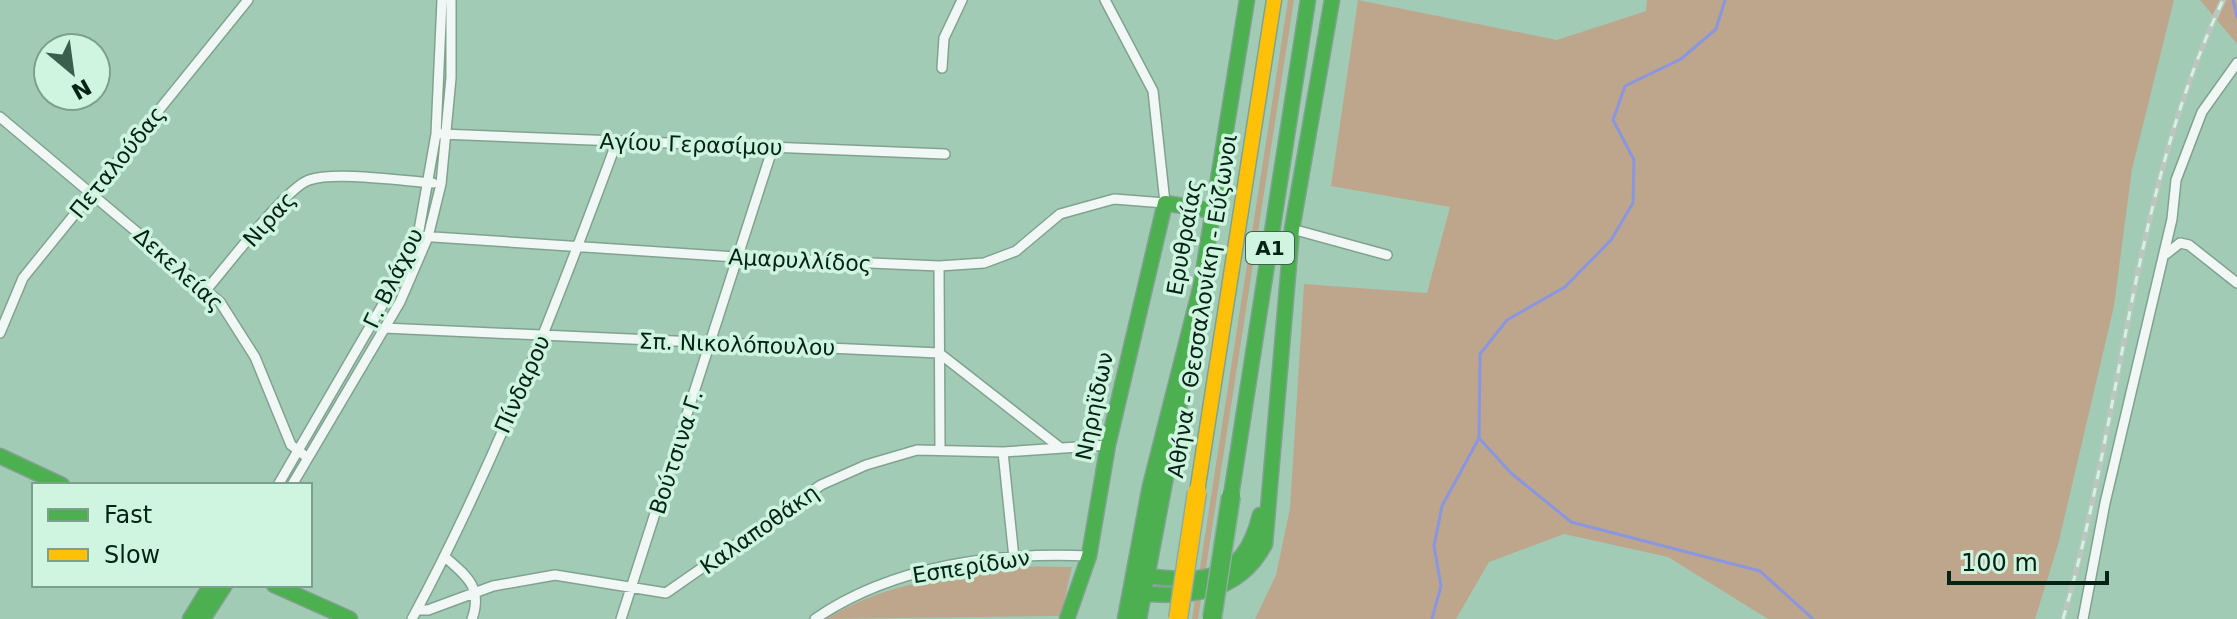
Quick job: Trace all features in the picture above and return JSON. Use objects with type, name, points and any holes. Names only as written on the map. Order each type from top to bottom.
[{"type":"main road","name":"Ερυθραίας","points":[[1125,619],[1138,584],[1176,440],[1189,340],[1247,0]]},
{"type":"main road","name":"Αθήνα - Θεσσαλονίκη - Εύζωνοι","points":[[1178,619],[1274,0]]},
{"type":"main road","name":"Α1","points":[[1212,619],[1308,0]]},
{"type":"main road","points":[[1138,584],[1206,577],[1242,561],[1255,541],[1268,480],[1292,229],[1332,0]]},
{"type":"main road","points":[[1165,203],[1213,211]]},
{"type":"main road","name":"Νηρηϊδων","points":[[1067,619],[1089,556],[1108,445],[1165,203]]},
{"type":"main road","points":[[0,456],[58,483]]},
{"type":"main road","name":"Ερυθραίας","points":[[1138,584],[1139,619]]},
{"type":"main road","points":[[190,619],[210,587]]},
{"type":"main road","points":[[203,619],[224,587]]},
{"type":"main road","points":[[278,587],[350,619]]},
{"type":"street","name":"Πεταλούδας","points":[[0,333],[23,278],[248,0]]},
{"type":"street","name":"Γ. Βλάχου","points":[[293,483],[384,328],[423,237],[441,184],[442,0]]},
{"type":"street","name":"Γ. Βλάχου","points":[[279,483],[423,237],[428,183],[451,78],[451,0]]},
{"type":"street","points":[[942,68],[944,38],[962,0]]},
{"type":"street","points":[[1105,0],[1153,91],[1165,203]]},
{"type":"street","points":[[2083,619],[2137,360],[2164,257],[2176,180],[2202,112],[2237,63]]},
{"type":"street","name":"Δεκελείας","points":[[0,117],[207,289],[249,345],[289,440],[309,458]]},
{"type":"street","name":"Αγίου Γερασίμου","points":[[441,134],[945,154]]},
{"type":"street","name":"Πίνδαρου","points":[[414,614],[445,557],[544,336],[617,141]]},
{"type":"street","name":"Βούτσινα Γ.","points":[[621,619],[773,147]]},
{"type":"street","name":"Νιρας","points":[[207,289],[289,195],[306,180],[326,177],[441,184]]},
{"type":"street","name":"Αμαρυλλίδος","points":[[423,237],[736,257],[939,266],[984,263],[1016,251],[1060,214],[1114,199],[1165,203]]},
{"type":"street","points":[[1292,229],[1387,255]]},
{"type":"street","points":[[2164,257],[2180,243],[2189,245],[2237,283]]},
{"type":"street","points":[[939,266],[940,448]]},
{"type":"street","name":"Σπ. Νικολόπουλου","points":[[384,328],[939,353]]},
{"type":"street","points":[[939,353],[1058,446]]},
{"type":"street","name":"Καλαποθάκη","points":[[414,614],[476,592],[555,575],[666,593],[821,485],[887,459],[940,448],[1003,452],[1108,445]]},
{"type":"street","points":[[1003,452],[1014,558]]},
{"type":"street","name":"Εσπερίδων","points":[[815,619],[867,591],[946,566],[1014,558],[1089,556]]},
{"type":"street","points":[[445,557],[469,577],[476,592],[472,619]]},
{"type":"shaded area","points":[[1288,0],[1294,0],[1198,619],[1192,619]]},
{"type":"shaded area","points":[[1358,0],[1557,40],[1646,11],[1647,0],[2174,0],[2132,169],[2114,306],[2058,545],[2035,619],[1768,619],[1668,557],[1564,534],[1489,562],[1456,619],[1255,619],[1276,575],[1290,508],[1304,284],[1427,293],[1450,207],[1331,186]]},
{"type":"shaded area","points":[[2200,0],[2237,0],[2237,44]]},
{"type":"shaded area","points":[[1005,566],[1072,567],[1061,616],[826,619],[890,590]]},
{"type":"waterway","points":[[1432,619],[1441,586],[1434,546],[1442,506],[1479,438],[1480,354],[1507,320],[1565,287],[1611,240],[1633,203],[1634,160],[1613,120],[1625,86],[1681,59],[1716,29],[1725,0]]},
{"type":"waterway","points":[[2233,0],[2237,17]]},
{"type":"waterway","points":[[1479,438],[1511,473],[1571,522],[1760,571],[1813,619]]},
{"type":"railway","points":[[2063,619],[2100,464],[2148,227],[2192,74],[2223,0]]},
{"type":"traffic: fast","points":[[1125,619],[1150,486],[1201,285],[1247,0]]},
{"type":"traffic: fast","points":[[1231,496],[1308,0]]},
{"type":"traffic: fast","points":[[1130,592],[1189,594],[1224,584],[1254,561],[1265,544],[1292,229],[1332,0]]},
{"type":"traffic: fast","points":[[1067,619],[1089,556],[1108,445],[1165,203],[1213,211]]},
{"type":"traffic: fast","points":[[1139,619],[1182,392]]},
{"type":"traffic: fast","points":[[0,456],[58,483]]},
{"type":"traffic: fast","points":[[1212,619],[1231,496]]},
{"type":"traffic: fast","points":[[1138,575],[1181,579],[1216,574],[1230,567],[1242,555],[1260,515]]},
{"type":"traffic: fast","points":[[190,619],[210,587]]},
{"type":"traffic: fast","points":[[203,619],[224,587]]},
{"type":"traffic: fast","points":[[278,587],[350,619]]},
{"type":"traffic: slow","points":[[1197,492],[1274,0]]},
{"type":"traffic: slow","points":[[1178,619],[1197,492]]}]
